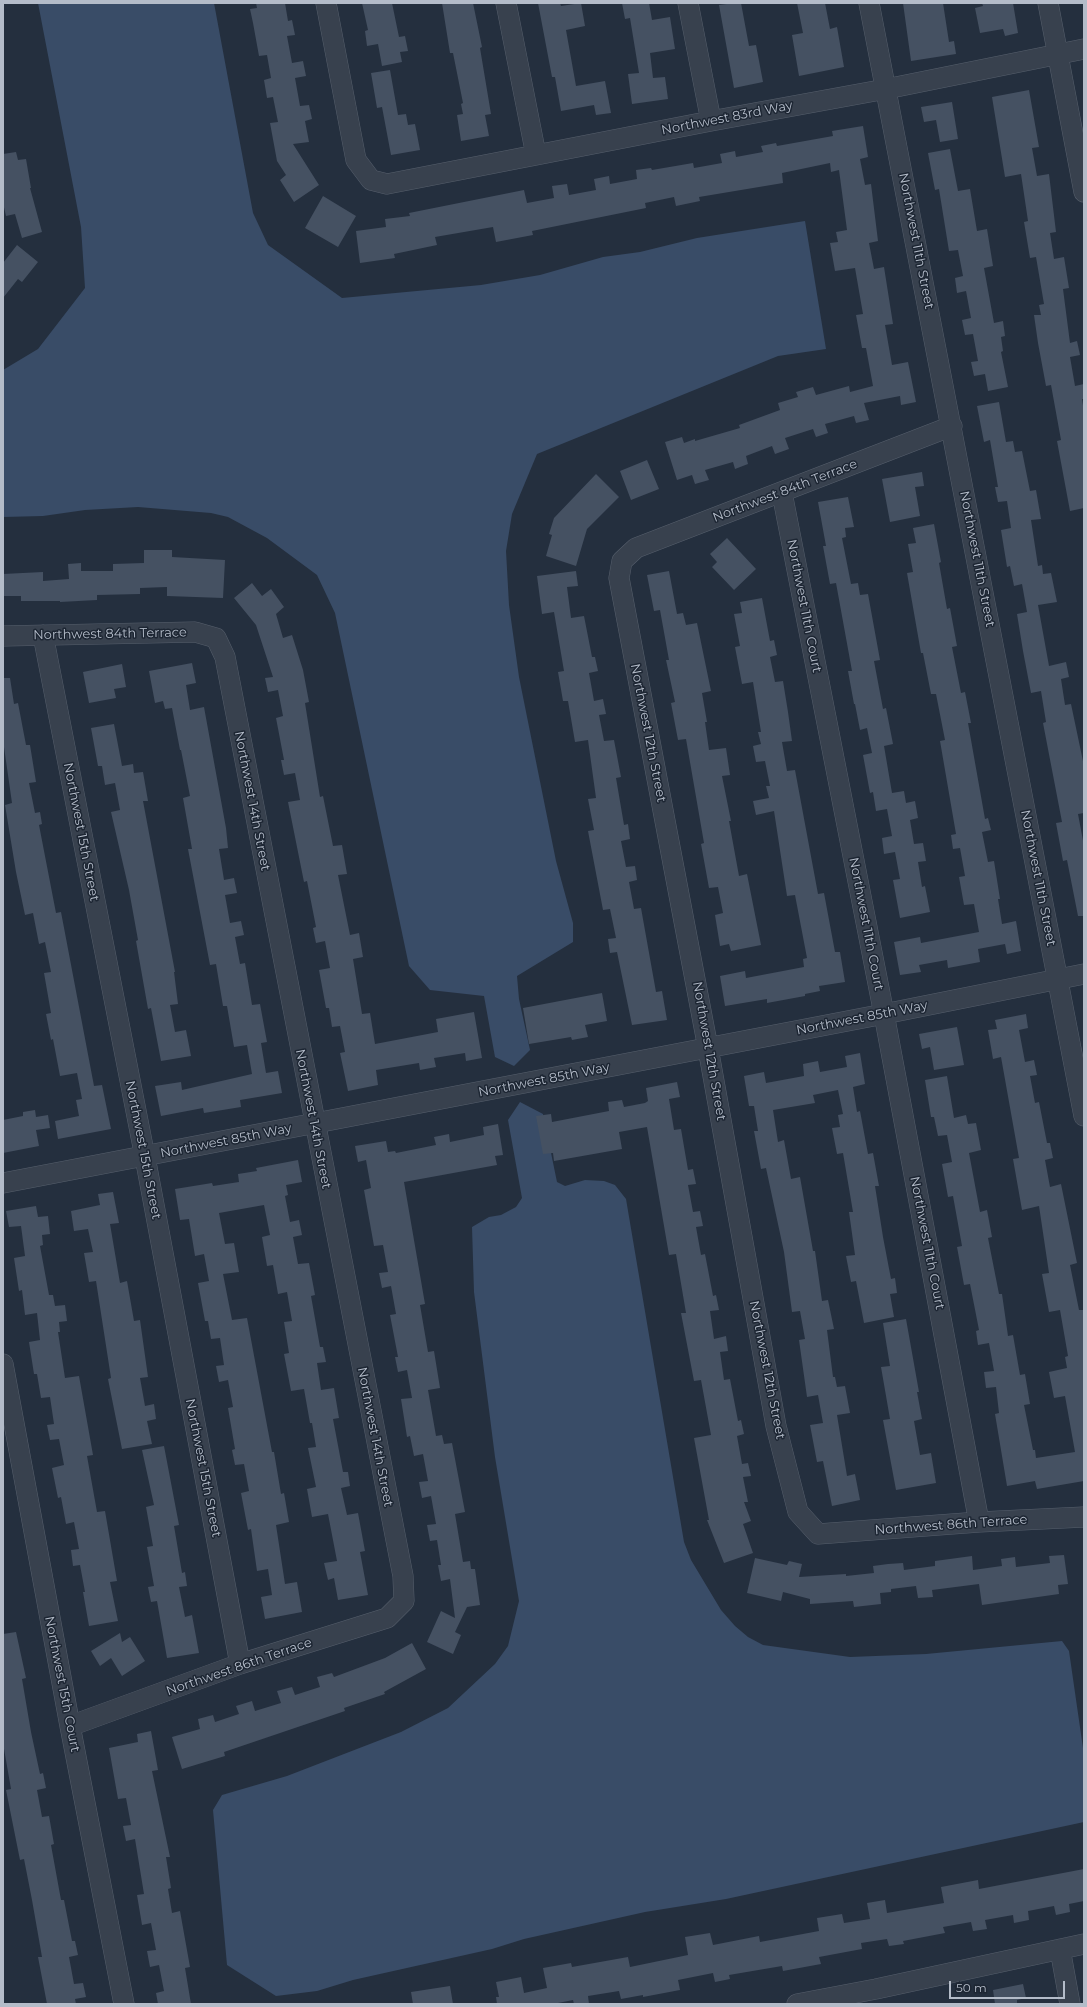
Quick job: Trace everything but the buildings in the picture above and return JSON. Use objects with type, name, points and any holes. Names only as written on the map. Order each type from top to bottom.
[{"type":"street","name":"Northwest 83rd Way","points":[[326,3],[356,160],[371,180],[387,184],[711,121],[886,89],[1084,49]]},
{"type":"street","points":[[506,3],[536,155]]},
{"type":"street","points":[[688,3],[711,121]]},
{"type":"street","name":"Northwest 11th Street","points":[[869,3],[952,426],[1084,1116]]},
{"type":"street","points":[[1048,3],[1084,192]]},
{"type":"street","name":"Northwest 84th Terrace","points":[[622,561],[636,548],[952,426]]},
{"type":"street","name":"Northwest 11th Court","points":[[782,492],[884,1014],[979,1522]]},
{"type":"street","name":"Northwest 12th Street","points":[[622,561],[618,578],[708,1048],[776,1426],[798,1512],[818,1534]]},
{"type":"street","name":"Northwest 84th Terrace","points":[[3,636],[196,632],[216,638]]},
{"type":"street","name":"Northwest 15th Street","points":[[43,635],[145,1157],[240,1664]]},
{"type":"street","name":"Northwest 14th Street","points":[[216,638],[225,657],[314,1124],[403,1576],[404,1601]]},
{"type":"street","name":"Northwest 85th Way","points":[[3,1183],[145,1157],[1084,974]]},
{"type":"street","name":"Northwest 15th Court","points":[[3,1364],[70,1726],[124,2004]]},
{"type":"street","name":"Northwest 86th Terrace","points":[[818,1534],[979,1522],[1084,1518]]},
{"type":"street","name":"Northwest 86th Terrace","points":[[70,1726],[240,1664],[387,1618],[404,1601]]},
{"type":"street","points":[[797,2004],[877,1997],[1084,1944]]},
{"type":"street","points":[[1060,1949],[1070,2004]]},
{"type":"water","points":[[38,3],[214,3],[253,213],[268,245],[342,298],[481,285],[540,275],[603,257],[640,252],[697,238],[805,221],[826,349],[778,356],[537,454],[512,514],[506,551],[509,605],[519,677],[556,861],[573,923],[573,942],[517,976],[519,999],[530,1050],[514,1066],[495,1057],[484,996],[430,990],[409,966],[335,613],[317,575],[267,538],[228,517],[211,513],[138,507],[85,510],[43,516],[3,517],[3,370],[38,349],[85,288],[81,227]]},
{"type":"water","points":[[520,1102],[543,1114],[557,1182],[565,1186],[585,1180],[604,1181],[615,1185],[626,1199],[684,1542],[691,1560],[721,1610],[735,1626],[748,1637],[763,1645],[850,1657],[926,1654],[1062,1641],[1069,1651],[1084,1755],[1084,1822],[726,1899],[645,1912],[524,1939],[492,1949],[353,1980],[317,1991],[276,1996],[227,1965],[213,1810],[222,1795],[287,1776],[401,1732],[448,1708],[495,1664],[508,1646],[519,1601],[495,1457],[474,1292],[472,1227],[489,1217],[501,1215],[516,1207],[522,1198],[508,1120]]}]
